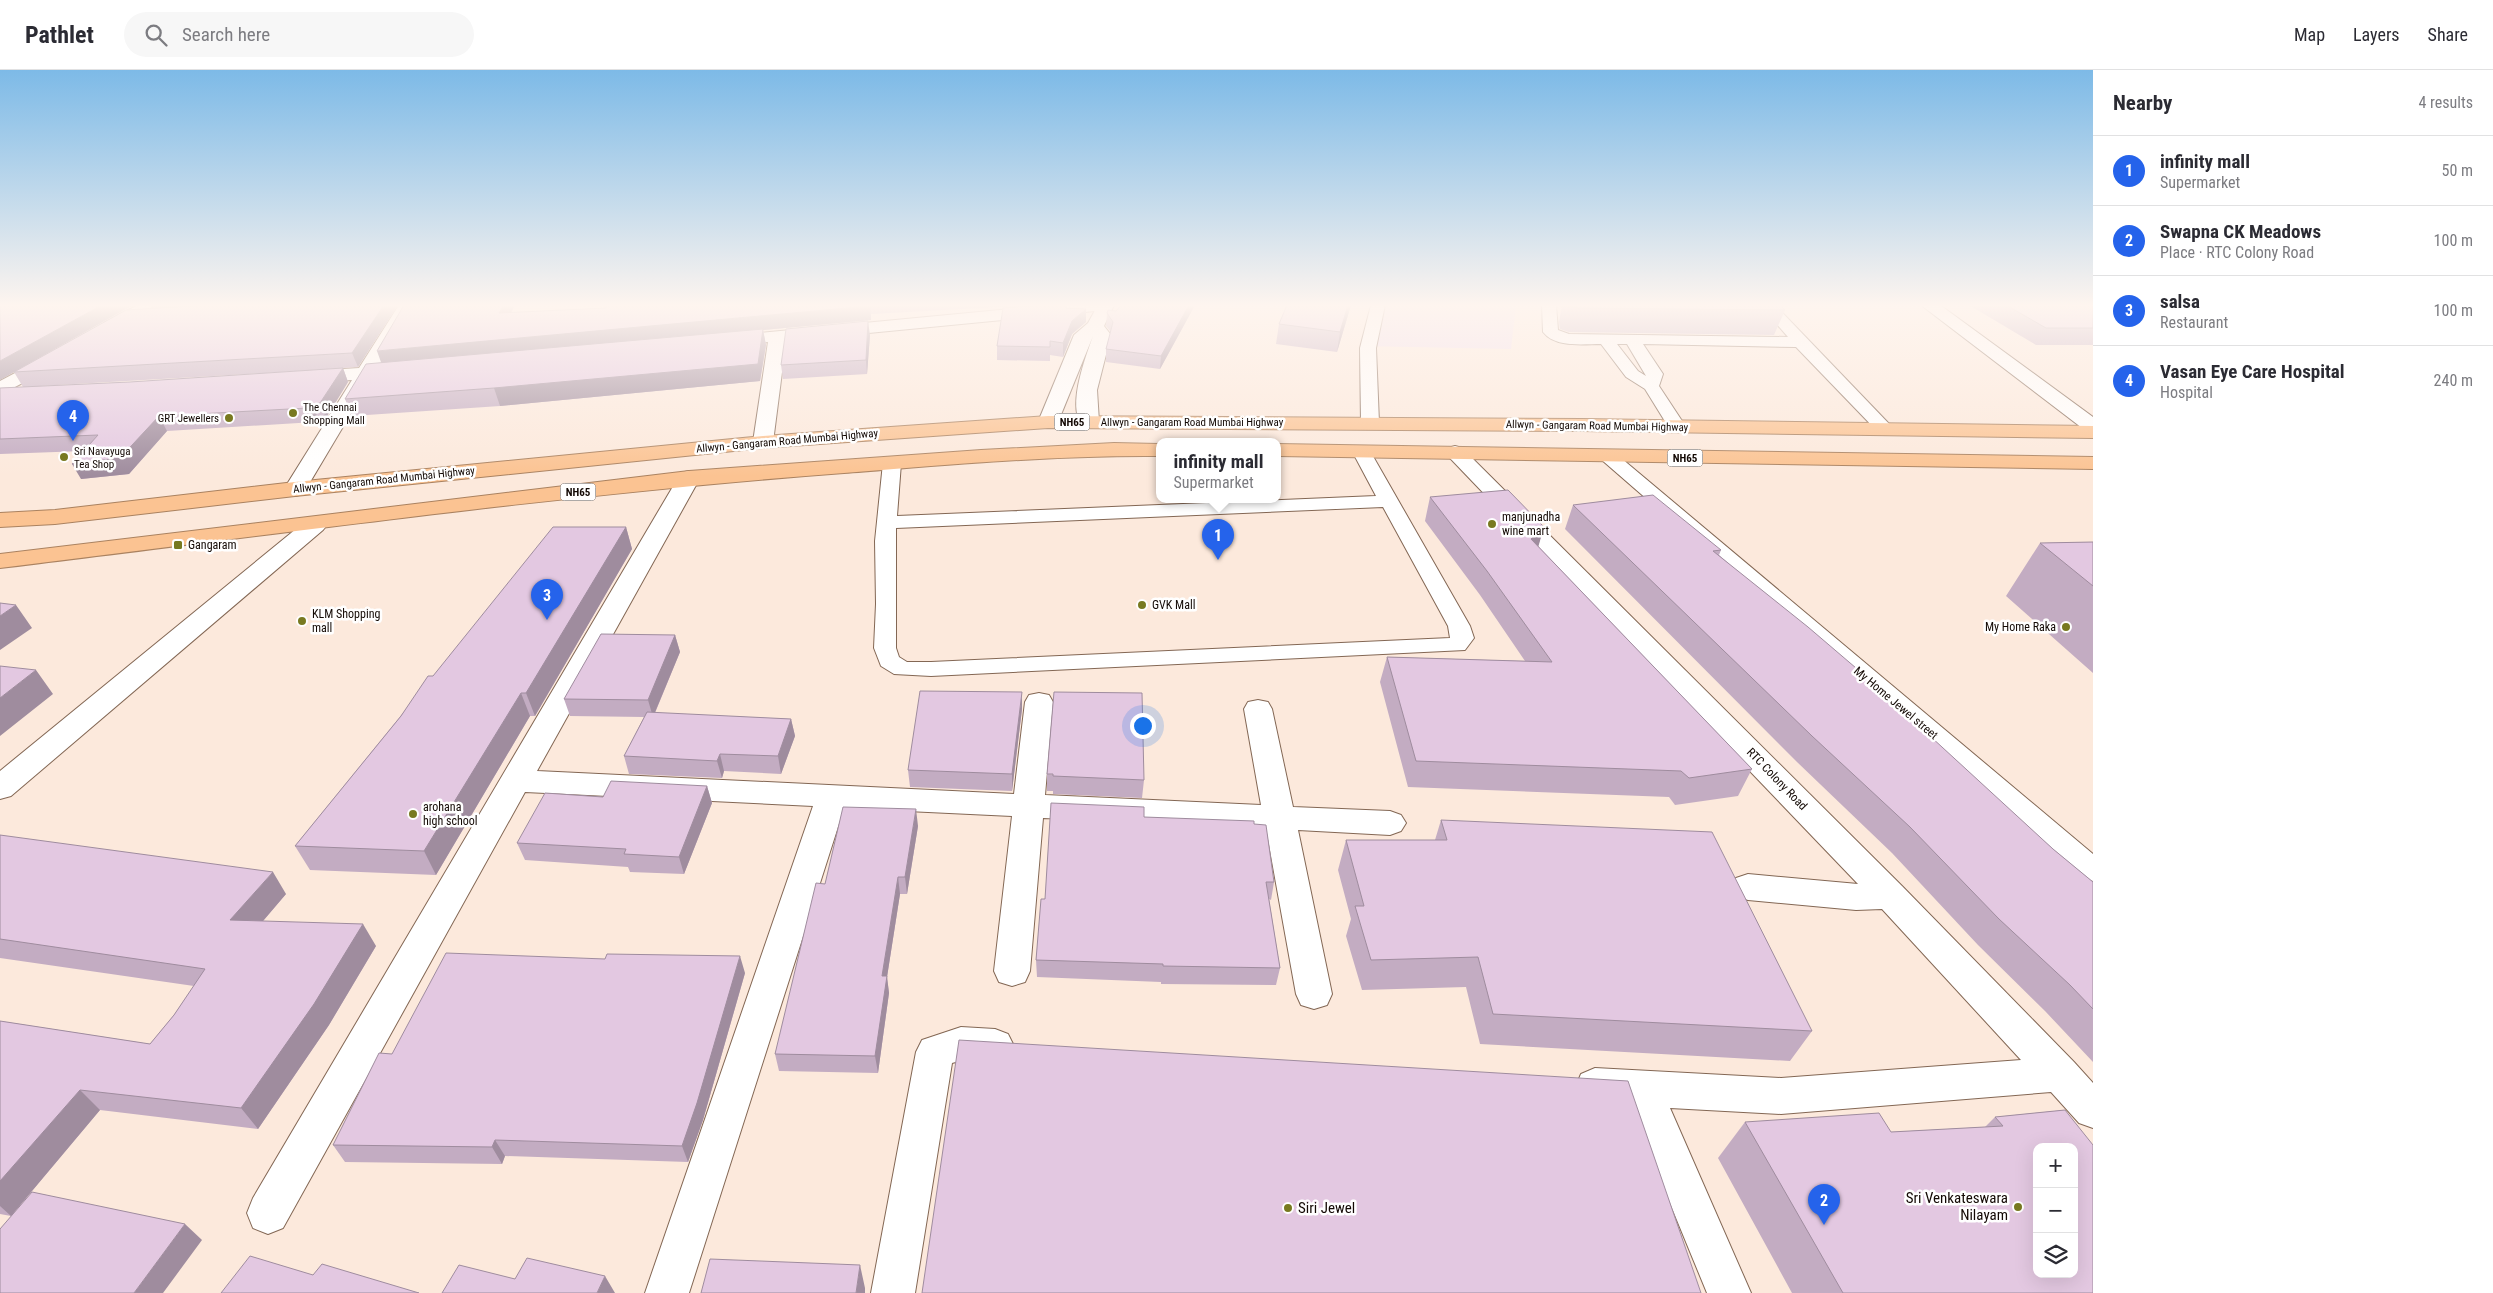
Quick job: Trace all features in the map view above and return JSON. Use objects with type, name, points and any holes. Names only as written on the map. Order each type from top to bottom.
[{"type":"highway","name":"Allwyn - Gangaram Road Mumbai Highway","points":[[0,520],[55,517],[295,489],[763,442],[854,434],[1048,422],[1370,423],[2093,432]]},
{"type":"highway","name":"NH65","points":[[0,561],[315,525],[689,478],[1095,450],[1156,450]]},
{"type":"highway","name":"NH65","points":[[1281,450],[1455,452],[1608,457],[2093,463]]},
{"type":"highway","points":[[616,488],[617,457]]},
{"type":"highway","points":[[554,495],[559,463]]},
{"type":"street","points":[[0,390],[49,362]]},
{"type":"street","points":[[295,489],[371,362]]},
{"type":"street","points":[[763,442],[774,362]]},
{"type":"street","points":[[1048,422],[1072,362]]},
{"type":"street","points":[[1089,422],[1086,413],[1089,387],[1095,362]]},
{"type":"street","points":[[2006,362],[2093,427]]},
{"type":"street","points":[[286,379],[413,369]]},
{"type":"street","points":[[0,395],[27,394]]},
{"type":"street","name":"RTC Colony Road","points":[[1455,452],[1890,895],[2093,1110]]},
{"type":"street","points":[[268,1214],[689,478]]},
{"type":"street","points":[[0,788],[315,525]]},
{"type":"street","points":[[1012,971],[1039,702]]},
{"type":"street","points":[[1258,709],[1314,994]]},
{"type":"street","points":[[515,781],[1390,823]]},
{"type":"street","points":[[667,1293],[832,796]]},
{"type":"street","points":[[1748,887],[1856,897],[1890,895]]},
{"type":"street","points":[[893,1293],[935,1052],[961,1044],[1030,1049]]},
{"type":"street","points":[[1564,1084],[1643,1090],[1781,1096],[2060,1074]]},
{"type":"street","points":[[1643,1090],[1729,1293]]},
{"type":"lane","points":[[1368,362],[1370,423]]},
{"type":"lane","points":[[1623,362],[1632,374],[1651,386],[1677,427]]},
{"type":"lane","points":[[1647,362],[1655,374],[1651,386]]},
{"type":"lane","points":[[1821,362],[1885,429]]},
{"type":"lane","points":[[892,463],[887,522],[885,648],[889,661],[902,668],[931,669],[1457,645],[1463,638],[1459,626],[1361,451]]},
{"type":"lane","name":"My Home Jewel street","points":[[1608,457],[2093,870]]},
{"type":"lane","points":[[887,522],[1390,501]]},
{"type":"building","points":[[32,362],[191,362],[14,372]]},
{"type":"building","points":[[388,362],[758,362],[758,364],[494,388],[345,399],[366,364]]},
{"type":"building","points":[[781,362],[831,362],[781,365]]},
{"type":"building","points":[[343,368],[320,403],[312,404],[308,408],[159,416],[120,458],[72,464],[98,435],[0,439],[0,388],[130,382]]},
{"type":"building","points":[[1508,490],[1544,527],[1531,539],[1752,769],[1689,778],[1681,771],[1416,761],[1387,657],[1552,662],[1487,571],[1430,497]]},
{"type":"building","points":[[1653,495],[1721,550],[1713,551],[1856,668],[2053,849],[2093,882],[2093,1009],[1999,919],[1910,827],[1812,736],[1573,505]]},
{"type":"building","points":[[553,527],[626,527],[526,693],[521,693],[424,851],[295,846],[401,716],[428,676],[433,676]]},
{"type":"building","points":[[2093,542],[2093,586],[2040,543]]},
{"type":"building","points":[[0,603],[16,605],[0,616]]},
{"type":"building","points":[[601,634],[675,635],[648,700],[564,699]]},
{"type":"building","points":[[0,666],[36,670],[0,698]]},
{"type":"building","points":[[920,691],[1022,692],[1012,774],[908,770]]},
{"type":"building","points":[[1054,692],[1142,693],[1144,780],[1053,776],[1053,774],[1047,774]]},
{"type":"building","points":[[647,712],[791,719],[778,756],[720,754],[717,761],[624,756]]},
{"type":"building","points":[[611,781],[707,786],[679,857],[624,854],[626,849],[517,843],[545,793],[603,797]]},
{"type":"building","points":[[1051,803],[1144,807],[1144,817],[1254,821],[1254,824],[1266,825],[1274,882],[1266,882],[1280,968],[1163,966],[1163,964],[1036,960],[1041,899],[1045,899]]},
{"type":"building","points":[[843,807],[916,809],[905,877],[898,877],[882,976],[887,976],[875,1056],[775,1054],[816,883],[825,884]]},
{"type":"building","points":[[1441,820],[1712,832],[1812,1031],[1493,1014],[1478,957],[1371,960],[1355,906],[1364,906],[1346,840],[1447,840]]},
{"type":"building","points":[[0,835],[273,872],[230,920],[363,924],[314,1004],[241,1108],[80,1090],[0,1181],[0,1021],[150,1044],[174,1015],[205,969],[0,939]]},
{"type":"building","points":[[446,953],[605,959],[607,954],[740,956],[697,1103],[682,1146],[495,1140],[492,1147],[333,1145],[379,1053],[392,1054]]},
{"type":"building","name":"Siri Jewel","points":[[959,1040],[1628,1081],[1701,1293],[922,1293]]},
{"type":"building","points":[[2065,1110],[2093,1145],[2093,1293],[1843,1293],[1745,1122],[1879,1113],[1891,1132],[2003,1126],[1995,1117]]},
{"type":"building","points":[[32,1192],[185,1224],[134,1293],[0,1293],[0,1229]]},
{"type":"building","points":[[250,1256],[313,1275],[322,1264],[419,1293],[221,1293]]},
{"type":"building","points":[[527,1258],[605,1276],[597,1293],[442,1293],[459,1265],[515,1279]]},
{"type":"building","points":[[710,1259],[860,1265],[856,1293],[701,1293]]},
{"type":"place","name":"The Chennai Shopping Mall","points":[[293,413]]},
{"type":"place","name":"GRT Jewellers","points":[[229,418]]},
{"type":"place","name":"Vasan Eye Care Hospital","points":[[73,441]]},
{"type":"place","name":"Sri Navayuga Tea Shop","points":[[64,457]]},
{"type":"place","name":"manjunadha wine mart","points":[[1492,524]]},
{"type":"place","name":"Gangaram","points":[[178,545]]},
{"type":"place","name":"infinity mall","points":[[1218,560]]},
{"type":"place","name":"GVK Mall","points":[[1142,605]]},
{"type":"place","name":"salsa","points":[[547,620]]},
{"type":"place","name":"KLM Shopping mall","points":[[302,621]]},
{"type":"place","name":"My Home Raka","points":[[2066,627]]},
{"type":"place","name":"arohana high school","points":[[413,814]]},
{"type":"place","name":"Sri Venkateswara Nilayam","points":[[2018,1207]]},
{"type":"place","name":"Siri Jewel","points":[[1288,1208]]},
{"type":"place","name":"Swapna CK Meadows","points":[[1824,1225]]}]
